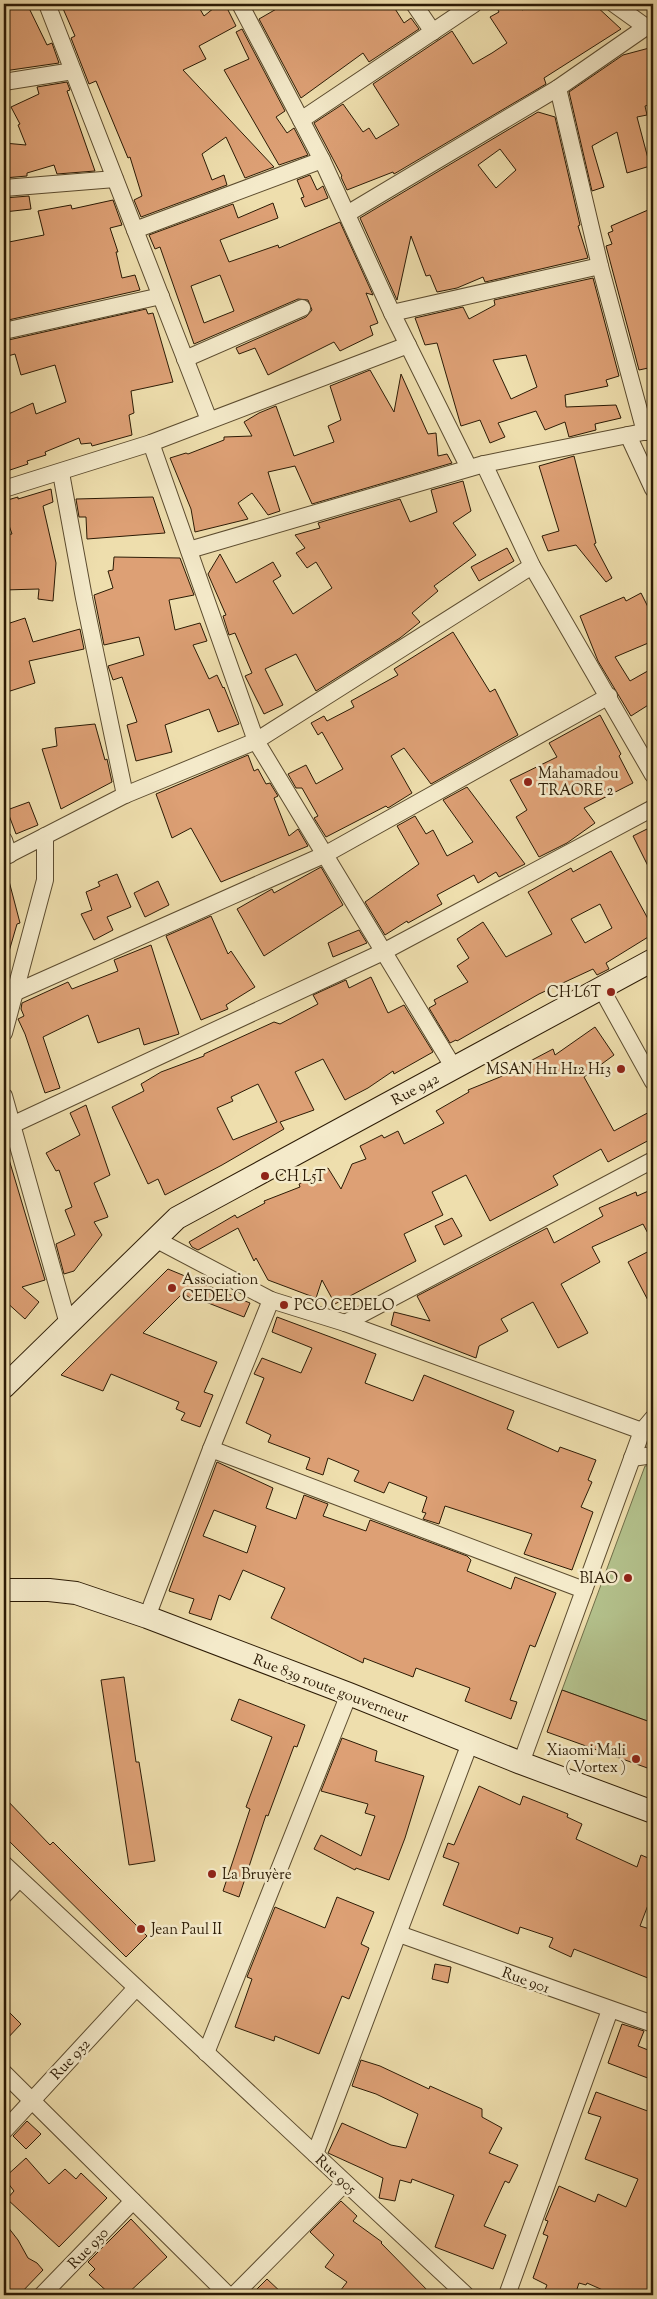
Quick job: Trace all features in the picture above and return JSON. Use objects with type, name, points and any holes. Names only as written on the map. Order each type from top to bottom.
[{"type":"street","points":[[47,4],[209,420]]},
{"type":"street","points":[[240,4],[322,160],[408,345],[532,566],[609,696],[653,775]]},
{"type":"street","points":[[414,4],[432,32]]},
{"type":"street","points":[[301,120],[474,4]]},
{"type":"street","points":[[347,214],[558,88],[650,28],[614,4]]},
{"type":"street","points":[[4,82],[73,71]]},
{"type":"street","points":[[189,550],[477,466],[649,431],[600,266],[558,88]]},
{"type":"street","points":[[135,230],[322,160]]},
{"type":"street","points":[[4,188],[115,180]]},
{"type":"street","points":[[392,313],[600,266]]},
{"type":"street","points":[[4,330],[161,296]]},
{"type":"street","points":[[185,359],[302,308]]},
{"type":"street","points":[[4,489],[151,443],[408,345]]},
{"type":"street","points":[[628,435],[653,489]]},
{"type":"street","points":[[151,443],[256,741],[454,1068]]},
{"type":"street","points":[[61,472],[84,598],[125,795]]},
{"type":"street","points":[[5,851],[45,836],[125,795],[256,741],[532,566]]},
{"type":"street","points":[[14,993],[326,854],[609,696]]},
{"type":"street","points":[[12,1126],[383,952],[653,808]]},
{"type":"street","points":[[4,1032],[5,1016],[14,993],[45,880],[45,836]]},
{"type":"street","name":"Rue 942","points":[[4,1387],[177,1218],[653,960]]},
{"type":"street","points":[[600,988],[653,1082]]},
{"type":"street","points":[[4,1096],[68,1324]]},
{"type":"street","points":[[345,1323],[653,1160]]},
{"type":"street","points":[[155,1239],[271,1300],[345,1323],[642,1430]]},
{"type":"street","points":[[147,1617],[211,1449],[271,1300]]},
{"type":"street","points":[[521,1763],[642,1430],[653,1418]]},
{"type":"street","points":[[211,1449],[584,1590]]},
{"type":"street","points":[[632,1458],[653,1455]]},
{"type":"street","name":"Rue 839 route gouverneur","points":[[4,1590],[49,1590],[76,1593],[147,1617],[349,1694],[521,1763],[653,1812]]},
{"type":"street","points":[[206,2053],[349,1694]]},
{"type":"street","points":[[315,2154],[470,1743]]},
{"type":"street","name":"Rue 905","points":[[4,1864],[462,2294]]},
{"type":"street","points":[[4,1896],[19,1879]]},
{"type":"street","name":"Rue 901","points":[[399,1934],[653,2024]]},
{"type":"street","name":"Rue 932","points":[[4,2131],[136,1988]]},
{"type":"street","points":[[506,2295],[610,2010]]},
{"type":"street","points":[[4,2073],[228,2295]]},
{"type":"street","points":[[234,2295],[345,2183]]},
{"type":"street","name":"Rue 930","points":[[42,2295],[133,2201]]},
{"type":"green space","name":"BIAO","points":[[653,1465],[653,1723],[562,1690],[645,1466]]},
{"type":"building","points":[[4,4],[27,4],[47,45],[52,43],[59,63],[4,71]]},
{"type":"building","points":[[61,4],[197,4],[204,16],[219,4],[225,4],[236,26],[199,46],[206,59],[183,70],[274,167],[245,178],[226,137],[202,154],[212,180],[224,175],[227,185],[141,217],[134,200],[142,196],[130,157],[128,158],[96,81],[89,84],[71,38],[75,36]]},
{"type":"building","points":[[285,4],[392,4],[404,23],[411,18],[419,29],[369,62],[363,53],[301,98],[259,19]]},
{"type":"building","points":[[495,4],[518,4],[522,10],[535,4],[594,4],[621,29],[544,78],[546,84],[394,174],[393,172],[347,190],[342,176],[314,123],[343,104],[363,132],[369,128],[376,139],[399,125],[373,84],[452,31],[473,64],[492,53],[507,43],[490,17],[499,12]]},
{"type":"building","points":[[242,29],[285,111],[276,117],[287,133],[294,128],[308,155],[279,165],[224,70],[249,59],[236,32]]},
{"type":"building","points":[[653,47],[653,104],[645,106],[647,115],[637,117],[650,166],[627,173],[617,132],[592,146],[604,187],[592,191],[569,92],[623,55]]},
{"type":"building","points":[[67,82],[70,90],[67,91],[95,171],[57,174],[54,165],[27,173],[27,176],[4,178],[4,143],[26,145],[18,125],[20,124],[11,107],[39,94],[37,87]]},
{"type":"building","points":[[538,112],[555,117],[580,225],[578,226],[588,258],[485,282],[483,277],[457,288],[437,292],[430,275],[426,276],[411,236],[397,300],[360,218]],"holes":[[[500,149],[516,170],[496,188],[478,165]]]},
{"type":"building","points":[[310,175],[317,190],[323,186],[328,198],[305,207],[301,198],[304,197],[297,180]]},
{"type":"building","points":[[29,196],[31,209],[4,212],[4,198]]},
{"type":"building","points":[[113,200],[122,225],[110,228],[118,252],[116,252],[122,278],[135,275],[140,290],[4,321],[4,243],[44,235],[38,211],[71,205],[72,209]]},
{"type":"building","points":[[273,203],[278,218],[220,240],[229,262],[278,245],[279,248],[340,222],[373,295],[366,293],[378,323],[370,326],[373,335],[340,351],[334,342],[268,375],[255,348],[239,354],[236,348],[306,317],[312,310],[308,300],[298,299],[194,344],[160,247],[155,249],[149,235],[233,204],[238,218]],"holes":[[[220,275],[234,311],[204,323],[191,286]]]},
{"type":"building","points":[[648,210],[653,223],[653,227],[650,229],[653,243],[653,367],[639,370],[606,246],[612,244],[608,233],[613,231],[611,226]]},
{"type":"building","points":[[593,278],[619,376],[606,380],[608,386],[565,395],[566,407],[616,405],[621,418],[595,424],[596,430],[569,437],[565,422],[545,430],[536,411],[498,423],[505,437],[490,443],[480,420],[461,426],[437,343],[425,345],[415,318],[463,307],[469,319],[495,305],[494,300]],"holes":[[[526,355],[537,387],[511,399],[493,360]]]},
{"type":"building","points":[[146,309],[148,314],[153,313],[173,382],[131,391],[134,413],[129,415],[132,435],[92,446],[91,443],[81,444],[79,438],[45,452],[46,455],[27,461],[28,464],[4,472],[4,416],[33,403],[36,414],[66,402],[55,365],[21,375],[15,354],[4,357],[4,341]]},
{"type":"building","points":[[370,370],[394,412],[401,374],[428,434],[436,433],[438,456],[447,454],[452,463],[312,504],[295,466],[268,472],[280,511],[268,515],[252,493],[238,503],[248,519],[195,532],[191,509],[170,458],[188,454],[224,440],[224,437],[252,436],[244,422],[276,406],[294,456],[334,442],[328,426],[341,420],[330,386]]},
{"type":"building","points":[[574,456],[596,543],[594,544],[612,578],[606,582],[576,545],[548,551],[542,536],[559,531],[539,466]]},
{"type":"building","points":[[463,481],[471,511],[453,523],[476,555],[434,586],[438,591],[412,613],[420,622],[400,638],[316,691],[296,654],[265,669],[283,705],[264,714],[245,676],[252,673],[235,633],[229,635],[223,616],[226,615],[208,574],[220,554],[236,583],[273,562],[281,576],[273,581],[293,614],[332,588],[316,562],[307,568],[296,553],[305,548],[295,535],[320,528],[318,523],[400,499],[410,522],[437,512],[431,490]]},
{"type":"building","points":[[51,489],[53,502],[43,506],[56,563],[53,601],[38,599],[39,589],[4,590],[4,535],[12,534],[4,511],[4,501],[18,497],[18,499]]},
{"type":"building","points":[[153,497],[165,533],[87,539],[86,517],[79,517],[76,499]]},
{"type":"building","points":[[507,548],[514,561],[479,581],[471,567]]},
{"type":"building","points":[[114,557],[180,558],[194,595],[169,600],[175,630],[200,623],[207,641],[193,645],[209,679],[217,675],[224,687],[239,724],[218,732],[209,709],[165,725],[172,752],[136,761],[127,725],[137,722],[122,677],[113,680],[108,666],[144,655],[139,637],[104,645],[94,595],[113,588],[108,571],[113,570]]},
{"type":"building","points":[[641,593],[653,617],[653,641],[615,657],[630,681],[653,668],[653,702],[631,716],[598,661],[580,616],[624,597],[626,601]]},
{"type":"building","points":[[25,618],[33,642],[80,629],[84,649],[29,661],[35,683],[4,693],[4,625]]},
{"type":"building","points":[[453,632],[490,692],[495,689],[518,735],[431,784],[404,748],[391,756],[412,793],[388,808],[386,806],[326,837],[314,818],[318,816],[302,788],[296,788],[288,774],[306,765],[316,784],[343,769],[322,732],[318,735],[311,723],[324,716],[327,721],[354,707],[351,701],[398,675],[394,669]]},
{"type":"building","points":[[600,715],[621,754],[619,756],[633,783],[584,808],[595,823],[567,843],[539,857],[516,817],[527,810],[510,780],[557,757],[549,743]]},
{"type":"building","points":[[95,724],[105,760],[107,759],[112,782],[61,809],[42,749],[57,746],[55,728]]},
{"type":"building","points":[[248,755],[254,771],[258,769],[266,784],[270,783],[278,796],[274,798],[289,836],[298,829],[308,846],[221,882],[191,828],[172,838],[156,794]]},
{"type":"building","points":[[467,787],[525,864],[499,877],[496,872],[478,883],[474,875],[437,895],[442,904],[408,923],[407,921],[385,935],[365,902],[419,864],[397,826],[415,816],[426,834],[433,830],[447,856],[473,842],[443,800]]},
{"type":"building","points":[[29,802],[38,825],[16,834],[7,810]]},
{"type":"building","points":[[653,826],[653,876],[633,836]]},
{"type":"building","points":[[611,851],[653,928],[653,934],[606,963],[609,969],[597,975],[593,969],[539,994],[457,1041],[450,1043],[429,1008],[436,1004],[434,1000],[468,982],[457,966],[469,958],[457,939],[483,922],[506,957],[552,934],[528,892],[571,868],[573,872]],"holes":[[[600,904],[612,928],[585,943],[571,919]]]},
{"type":"building","points":[[321,867],[343,905],[264,956],[237,909],[272,889],[274,893]]},
{"type":"building","points":[[117,874],[131,907],[107,917],[113,930],[94,940],[81,914],[92,910],[86,892],[100,886],[98,882]]},
{"type":"building","points":[[4,881],[9,881],[20,923],[17,924],[8,955],[4,954]]},
{"type":"building","points":[[158,881],[169,905],[145,917],[134,893]]},
{"type":"building","points":[[211,916],[228,954],[231,951],[255,987],[226,1005],[228,1009],[201,1020],[166,936]]},
{"type":"building","points":[[359,930],[367,943],[333,957],[328,943]]},
{"type":"building","points":[[151,945],[179,1034],[144,1045],[139,1028],[98,1043],[88,1015],[43,1037],[60,1088],[45,1093],[18,1019],[24,1016],[21,1009],[22,1003],[68,982],[72,989],[118,971],[114,960]]},
{"type":"building","points":[[371,977],[388,1013],[404,1005],[433,1052],[394,1074],[393,1071],[368,1088],[345,1100],[323,1059],[295,1072],[314,1110],[280,1122],[284,1129],[165,1195],[158,1179],[148,1184],[112,1107],[144,1091],[141,1084],[161,1072],[204,1056],[204,1054],[274,1022],[280,1024],[318,1004],[313,995],[346,980],[349,988]],"holes":[[[258,1084],[277,1122],[233,1140],[217,1108],[233,1101],[231,1097]]]},
{"type":"building","points":[[595,1027],[614,1055],[584,1077],[614,1131],[653,1110],[653,1138],[608,1162],[601,1149],[553,1176],[558,1185],[490,1221],[466,1175],[432,1192],[443,1215],[404,1234],[416,1261],[335,1304],[322,1280],[316,1298],[268,1280],[256,1258],[254,1261],[238,1228],[198,1250],[192,1247],[189,1242],[235,1215],[237,1218],[265,1203],[264,1201],[300,1187],[299,1184],[328,1168],[341,1189],[352,1164],[366,1159],[360,1146],[382,1135],[384,1138],[398,1131],[404,1144],[444,1123],[436,1111],[469,1092],[468,1090],[500,1077],[553,1049],[555,1055]]},
{"type":"building","points":[[86,1105],[110,1175],[94,1183],[108,1217],[94,1222],[102,1235],[74,1271],[64,1274],[56,1244],[75,1235],[65,1210],[72,1207],[59,1170],[56,1171],[46,1153],[80,1135],[70,1113]]},
{"type":"building","points":[[8,1156],[45,1280],[22,1287],[39,1302],[25,1319],[4,1300],[4,1157]]},
{"type":"building","points":[[653,1189],[653,1243],[643,1224],[592,1247],[600,1262],[561,1284],[588,1333],[558,1348],[533,1302],[501,1319],[508,1331],[479,1346],[476,1358],[391,1325],[394,1312],[430,1321],[417,1296],[547,1228],[554,1243],[603,1216],[599,1208],[636,1192],[637,1196]]},
{"type":"building","points":[[452,1218],[462,1236],[444,1245],[435,1226]]},
{"type":"building","points":[[653,1249],[653,1310],[628,1262]]},
{"type":"building","points":[[168,1269],[250,1303],[244,1317],[198,1299],[196,1302],[183,1293],[143,1333],[217,1362],[204,1392],[213,1395],[200,1427],[181,1420],[185,1413],[176,1409],[179,1402],[111,1374],[103,1391],[61,1375]]},
{"type":"building","points":[[277,1317],[376,1354],[365,1383],[413,1401],[424,1375],[514,1411],[507,1429],[558,1452],[560,1447],[596,1460],[588,1480],[592,1482],[581,1507],[593,1512],[572,1570],[524,1554],[532,1534],[445,1506],[439,1524],[423,1519],[426,1513],[422,1512],[427,1497],[389,1482],[384,1493],[354,1481],[359,1471],[328,1458],[323,1475],[306,1469],[310,1458],[268,1442],[271,1435],[246,1423],[264,1378],[254,1374],[262,1358],[301,1373],[312,1348],[272,1332]]},
{"type":"building","points":[[217,1462],[273,1488],[266,1508],[296,1519],[304,1495],[328,1504],[323,1516],[366,1531],[370,1520],[467,1556],[471,1560],[467,1571],[511,1589],[515,1577],[556,1593],[535,1647],[530,1645],[510,1700],[517,1702],[511,1719],[465,1701],[470,1688],[416,1668],[413,1677],[364,1658],[363,1663],[271,1618],[285,1588],[243,1570],[230,1600],[219,1595],[211,1620],[189,1613],[194,1599],[169,1591]],"holes":[[[214,1510],[256,1526],[247,1553],[203,1536]]]},
{"type":"building","points":[[124,1677],[136,1762],[139,1762],[155,1861],[129,1865],[101,1680]]},
{"type":"building","points":[[562,1690],[653,1723],[653,1770],[547,1732]]},
{"type":"building","points":[[239,1699],[305,1725],[297,1747],[294,1746],[268,1816],[266,1815],[239,1897],[223,1891],[250,1809],[246,1807],[272,1737],[231,1720]]},
{"type":"building","points":[[342,1738],[377,1751],[375,1761],[424,1776],[405,1838],[389,1880],[356,1868],[355,1870],[314,1849],[321,1835],[361,1856],[375,1816],[365,1813],[368,1804],[321,1791]]},
{"type":"building","points":[[479,1786],[520,1805],[523,1796],[568,1814],[567,1817],[582,1824],[576,1839],[637,1867],[641,1855],[653,1860],[653,1892],[640,1926],[653,1930],[653,1980],[574,1949],[571,1957],[549,1947],[553,1938],[520,1927],[518,1934],[443,1905],[459,1863],[443,1857],[448,1843],[454,1845]]},
{"type":"building","points":[[4,1797],[50,1845],[53,1842],[147,1936],[126,1957],[4,1836]]},
{"type":"building","points":[[337,1897],[374,1912],[361,1944],[369,1948],[349,1999],[342,1996],[319,2054],[275,2036],[274,2041],[235,2027],[252,1979],[247,1977],[275,1907],[325,1928]]},
{"type":"building","points":[[435,1964],[451,1967],[448,1983],[432,1979]]},
{"type":"building","points":[[4,2007],[21,2024],[4,2042]]},
{"type":"building","points":[[622,2024],[644,2031],[638,2046],[653,2052],[653,2080],[608,2063]]},
{"type":"building","points":[[361,2060],[380,2066],[429,2089],[430,2086],[482,2109],[482,2117],[502,2128],[489,2153],[518,2165],[509,2183],[505,2181],[484,2226],[506,2235],[493,2269],[435,2247],[454,2195],[412,2179],[411,2183],[400,2180],[395,2201],[379,2198],[383,2178],[328,2153],[342,2123],[391,2145],[406,2148],[418,2114],[376,2094],[352,2086]]},
{"type":"building","points":[[596,2092],[653,2113],[653,2295],[614,2295],[587,2283],[586,2285],[579,2283],[575,2295],[543,2295],[547,2285],[533,2278],[548,2236],[543,2234],[548,2221],[545,2220],[559,2186],[595,2202],[598,2194],[626,2207],[638,2179],[585,2159],[601,2117],[588,2113]]},
{"type":"building","points":[[27,2121],[41,2134],[26,2149],[13,2136]]},
{"type":"building","points":[[26,2158],[49,2184],[65,2169],[76,2179],[81,2173],[107,2198],[59,2247],[7,2199],[14,2191],[4,2178]]},
{"type":"building","points":[[341,2201],[357,2216],[353,2221],[382,2242],[432,2295],[337,2295],[347,2282],[325,2267],[334,2255],[310,2232]]},
{"type":"building","points":[[131,2219],[167,2257],[126,2295],[111,2295],[89,2275],[95,2269],[88,2262]]},
{"type":"building","points":[[4,2222],[18,2240],[28,2258],[37,2263],[43,2270],[19,2295],[4,2295]]},
{"type":"building","points":[[267,2279],[284,2295],[251,2295]]},
{"type":"place","name":"Mahamadou TRAORE 2","points":[[528,782]]},
{"type":"place","name":"CH L6T","points":[[611,992]]},
{"type":"place","name":"MSAN H11 H12 H13","points":[[621,1069]]},
{"type":"place","name":"CH L5T","points":[[265,1176]]},
{"type":"place","name":"Association CEDELO","points":[[172,1288]]},
{"type":"place","name":"PCO CEDELO","points":[[284,1305]]},
{"type":"place","name":"BIAO","points":[[628,1578]]},
{"type":"place","name":"Xiaomi Mali ( Vortex )","points":[[636,1759]]},
{"type":"place","name":"La Bruyère","points":[[212,1874]]},
{"type":"place","name":"Jean Paul II","points":[[141,1929]]}]
